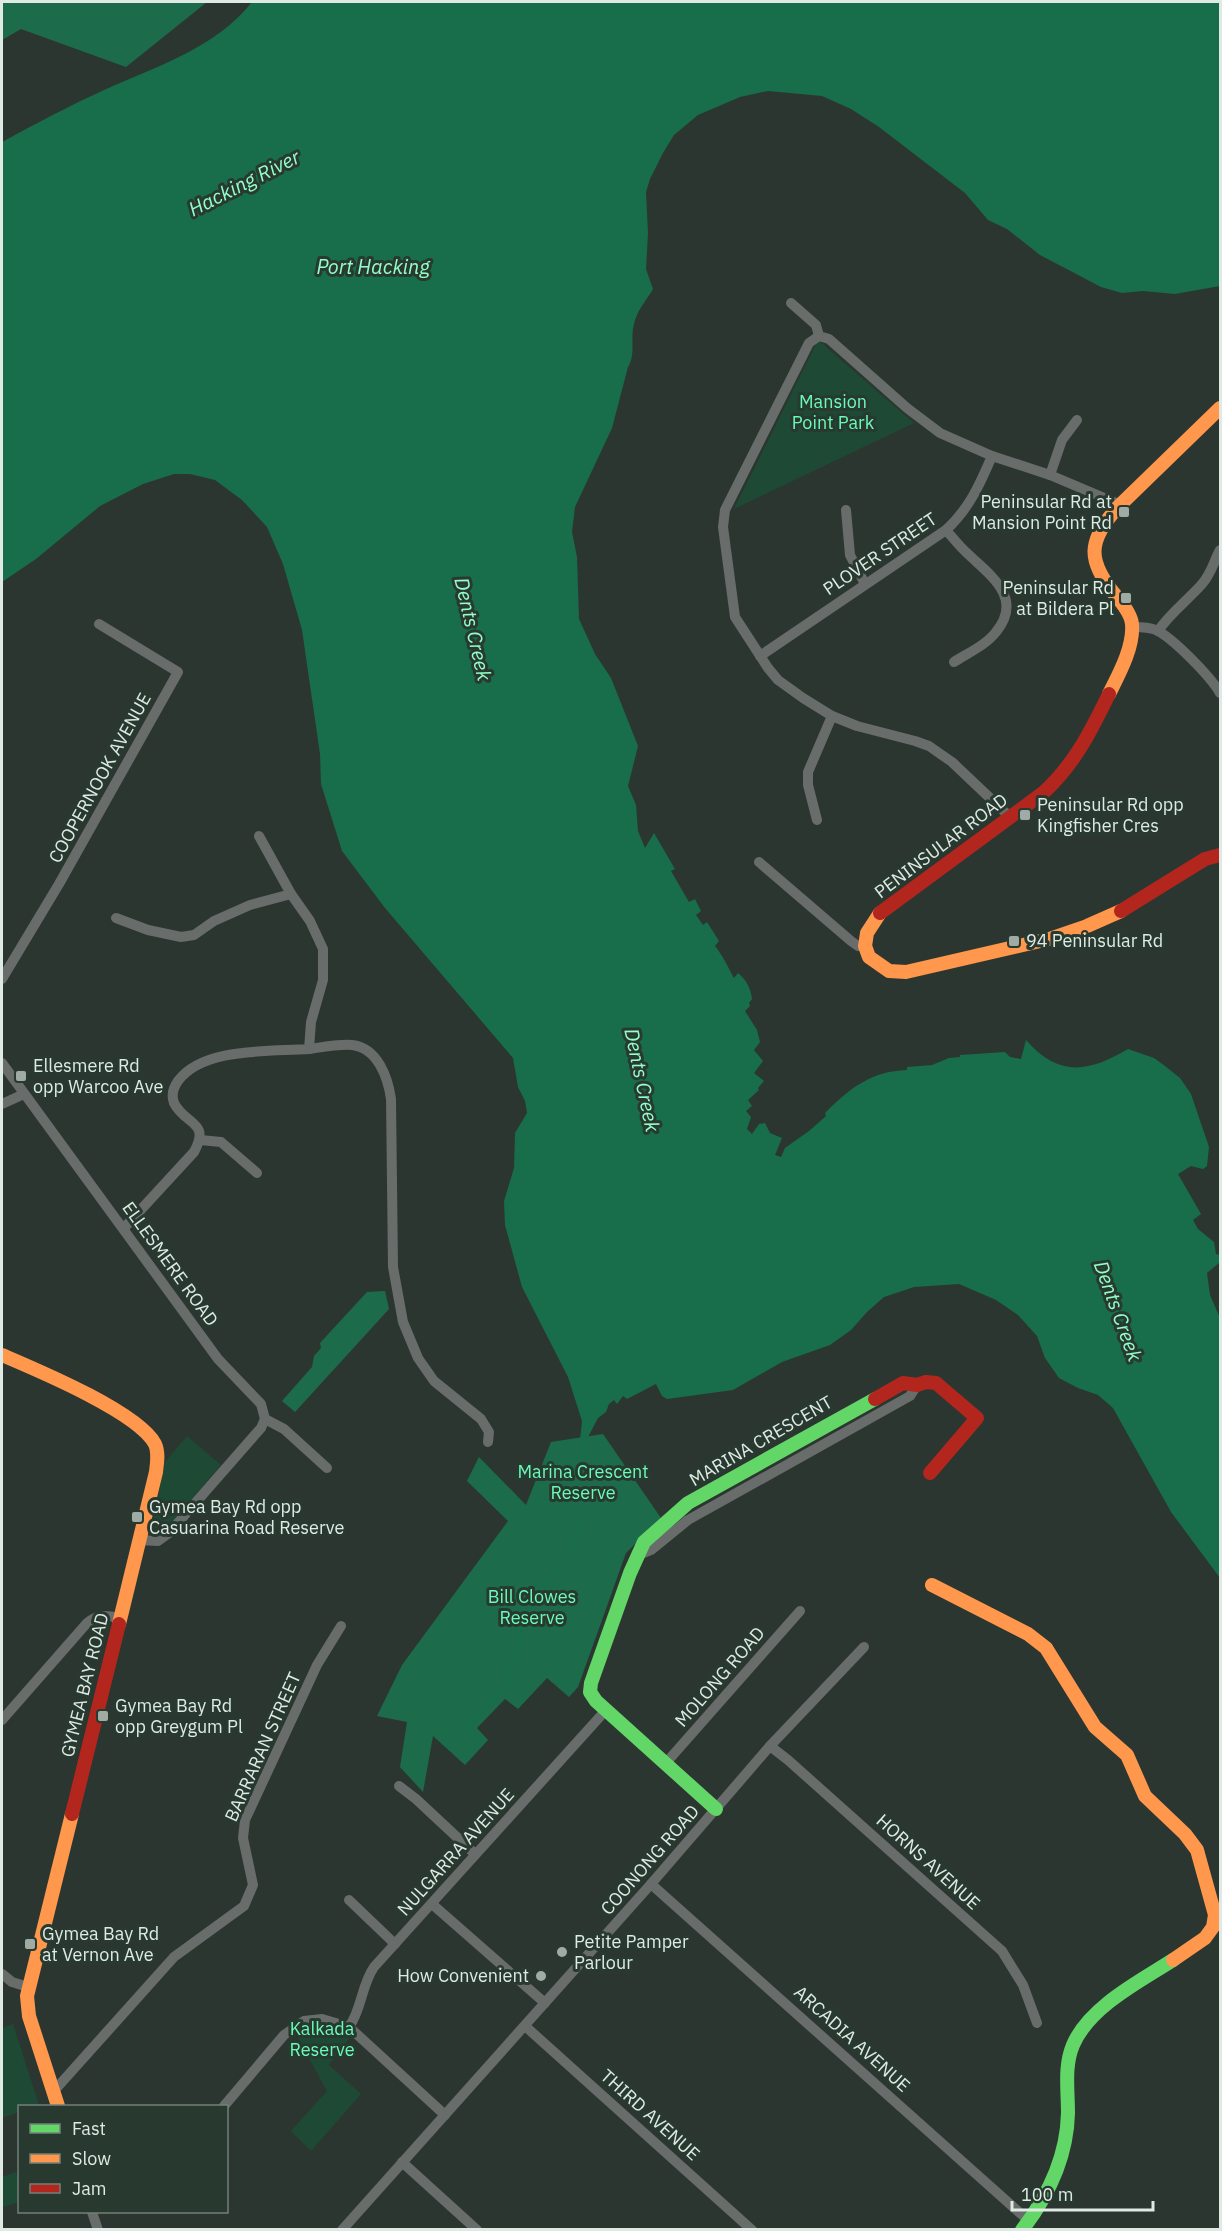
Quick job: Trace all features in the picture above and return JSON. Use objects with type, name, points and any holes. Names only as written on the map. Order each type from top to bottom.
[{"type":"street","points":[[791,303],[816,324],[819,336]]},
{"type":"street","points":[[819,336],[829,339],[930,426],[957,442],[1050,475],[1121,506]]},
{"type":"street","points":[[819,336],[809,344],[724,515],[723,527],[735,618],[778,680],[832,716],[857,726],[929,746],[952,762],[1010,817]]},
{"type":"street","points":[[1221,408],[1106,523],[1098,537],[1095,560],[1101,579],[1123,604],[1133,627],[1158,631],[1209,677],[1221,693]]},
{"type":"street","points":[[1050,475],[1062,440],[1077,420]]},
{"type":"street","name":"PLOVER STREET","points":[[760,656],[946,530],[957,520],[973,498],[992,456]]},
{"type":"street","points":[[846,510],[850,555],[865,584]]},
{"type":"street","points":[[946,530],[996,579],[1005,602],[1004,616],[996,633],[954,662]]},
{"type":"street","points":[[1158,631],[1202,585],[1221,550]]},
{"type":"street","name":"COOPERNOOK AVENUE","points":[[2,979],[59,884],[178,672],[99,624]]},
{"type":"street","name":"PENINSULAR ROAD","points":[[865,946],[870,926],[880,914],[1056,781],[1077,756],[1117,675],[1130,645],[1133,627]]},
{"type":"street","points":[[817,820],[808,785],[808,772],[832,716]]},
{"type":"street","points":[[259,836],[291,894],[310,921],[323,950],[323,980],[311,1022],[309,1049]]},
{"type":"street","points":[[759,862],[851,941],[858,946],[865,946],[866,952],[874,963],[897,972],[924,969],[975,958],[1049,939],[1110,916],[1142,899],[1205,859],[1221,855]]},
{"type":"street","points":[[116,918],[148,930],[181,937],[194,935],[214,921],[250,904],[291,894]]},
{"type":"street","points":[[124,1228],[194,1152],[200,1140],[200,1133],[196,1126],[173,1101],[173,1088],[184,1073],[207,1059],[225,1055],[355,1046],[377,1061],[389,1085],[393,1279],[403,1322],[423,1366],[434,1381],[481,1419],[489,1432],[488,1442]]},
{"type":"street","name":"ELLESMERE ROAD","points":[[2,1063],[218,1359],[261,1404],[266,1419],[284,1429],[327,1468]]},
{"type":"street","points":[[2,1104],[24,1094]]},
{"type":"street","points":[[200,1140],[221,1142],[257,1173]]},
{"type":"street","name":"GYMEA BAY ROAD","points":[[2,1355],[81,1389],[150,1437],[158,1451],[158,1461],[139,1540],[28,1987],[29,2016],[58,2105]]},
{"type":"street","name":"MARINA CRESCENT","points":[[716,1809],[592,1696],[590,1687],[630,1574],[644,1542],[688,1503],[903,1383],[917,1385],[926,1382],[940,1385],[977,1418],[930,1473]]},
{"type":"street","points":[[139,1540],[158,1540],[169,1533],[261,1428],[266,1419]]},
{"type":"street","name":"ARCADIA AVENUE","points":[[651,1884],[1026,2225],[1044,2197],[1064,2149],[1067,2130],[1068,2055],[1076,2040],[1089,2021],[1107,2005],[1205,1938],[1213,1927],[1215,1915],[1200,1858],[1192,1842],[1145,1796],[1127,1755],[1095,1727],[1046,1647],[1028,1634],[932,1585]]},
{"type":"street","name":"MOLONG ROAD","points":[[665,1764],[800,1611]]},
{"type":"street","points":[[2,1720],[93,1618],[102,1615],[120,1618]]},
{"type":"street","name":"BARRARAN STREET","points":[[53,2092],[174,1957],[244,1906],[253,1885],[243,1838],[246,1820],[317,1665],[341,1626]]},
{"type":"street","name":"COONONG ROAD","points":[[342,2229],[651,1884],[770,1746],[864,1647]]},
{"type":"street","name":"NULGARRA AVENUE","points":[[349,2027],[357,2017],[371,1971],[606,1710]]},
{"type":"street","name":"HORNS AVENUE","points":[[770,1746],[1002,1951],[1023,1985],[1036,2023]]},
{"type":"street","points":[[399,1786],[475,1854]]},
{"type":"street","points":[[349,1900],[395,1944]]},
{"type":"street","points":[[432,1904],[545,2003]]},
{"type":"street","points":[[2,1974],[12,1982],[28,1987]]},
{"type":"street","points":[[225,2105],[284,2035],[304,2021],[322,2019],[349,2027],[444,2115]]},
{"type":"street","name":"THIRD AVENUE","points":[[525,2026],[752,2229]]},
{"type":"street","points":[[402,2162],[477,2229]]},
{"type":"street","points":[[93,2213],[98,2229]]},
{"type":"green space","points":[[2,2],[207,2],[126,67],[21,29],[2,40]]},
{"type":"green space","name":"Mansion Point Park","points":[[818,340],[914,423],[734,509]]},
{"type":"green space","points":[[385,1291],[389,1309],[295,1412],[282,1401],[312,1367],[314,1356],[321,1348],[320,1343],[367,1292]]},
{"type":"green space","name":"Bill Clowes Reserve","points":[[603,1434],[661,1518],[626,1553],[578,1687],[569,1697],[547,1678],[518,1709],[505,1699],[477,1728],[488,1740],[465,1765],[433,1736],[423,1792],[400,1767],[407,1722],[377,1716],[402,1665],[508,1521],[467,1481],[479,1457],[526,1505],[551,1442]]},
{"type":"green space","points":[[187,1436],[221,1465],[164,1531],[157,1531],[153,1521],[165,1462]]},
{"type":"green space","name":"Kalkada Reserve","points":[[322,2019],[354,2032],[329,2065],[361,2094],[311,2151],[291,2131],[327,2091],[293,2029]]},
{"type":"green space","points":[[13,2024],[39,2105],[18,2105],[18,2112],[2,2118],[2,2028]]},
{"type":"green space","points":[[16,2172],[18,2202],[2,2207],[2,2177]]},
{"type":"water","name":"Port Hacking","points":[[252,2],[1220,2],[1220,286],[1175,294],[1143,291],[1122,293],[1101,287],[1040,255],[1007,229],[988,220],[965,193],[879,127],[851,109],[822,96],[768,91],[740,97],[698,115],[674,135],[650,179],[646,192],[648,233],[646,269],[653,289],[635,319],[632,357],[612,428],[575,507],[572,532],[577,557],[579,619],[595,654],[611,678],[638,746],[628,786],[636,805],[638,831],[645,848],[654,833],[675,869],[671,871],[689,902],[695,899],[701,911],[696,915],[703,925],[707,922],[719,941],[715,946],[734,978],[738,973],[749,988],[752,999],[745,1011],[757,1030],[760,1042],[754,1050],[763,1061],[754,1073],[764,1081],[758,1088],[759,1090],[748,1100],[752,1106],[746,1111],[751,1117],[747,1129],[752,1134],[759,1124],[765,1123],[770,1133],[782,1138],[775,1155],[781,1157],[785,1148],[826,1116],[825,1113],[843,1096],[872,1078],[894,1071],[907,1070],[907,1067],[932,1065],[949,1058],[960,1057],[960,1055],[1005,1052],[1010,1057],[1021,1059],[1026,1040],[1050,1061],[1062,1066],[1075,1067],[1100,1063],[1128,1049],[1154,1058],[1180,1078],[1191,1094],[1209,1147],[1207,1166],[1203,1169],[1191,1166],[1178,1174],[1201,1214],[1193,1220],[1198,1229],[1214,1242],[1216,1254],[1220,1255],[1219,1263],[1207,1273],[1210,1295],[1220,1318],[1220,1578],[1171,1512],[1113,1408],[1098,1395],[1059,1378],[1045,1358],[1037,1336],[1018,1315],[996,1300],[959,1284],[914,1287],[884,1297],[851,1330],[830,1345],[782,1362],[733,1390],[667,1399],[662,1396],[656,1384],[627,1399],[623,1396],[617,1404],[614,1400],[609,1404],[606,1412],[598,1418],[586,1441],[580,1440],[582,1421],[568,1377],[522,1287],[505,1225],[504,1201],[514,1168],[515,1133],[527,1113],[525,1101],[518,1087],[513,1058],[385,908],[342,851],[321,784],[320,754],[302,630],[283,564],[267,527],[242,500],[215,480],[190,474],[174,474],[143,484],[100,506],[36,559],[2,582],[2,142],[78,102],[184,55],[221,32]]},
{"type":"waterway","points":[[584,1437],[587,1459]]},
{"type":"waterway","points":[[460,1735],[509,1681],[517,1647],[533,1599],[569,1554],[587,1513]]},
{"type":"traffic: fast","points":[[716,1809],[596,1701],[590,1692],[591,1683],[630,1573],[644,1542],[688,1503],[875,1399]]},
{"type":"traffic: fast","points":[[1022,2230],[1048,2189],[1060,2160],[1067,2129],[1068,2061],[1073,2045],[1081,2031],[1103,2007],[1131,1986],[1173,1960]]},
{"type":"traffic: slow","points":[[1109,694],[1131,642],[1132,624],[1126,609],[1106,584],[1100,572],[1094,551],[1096,541],[1108,519],[1118,507],[1220,408]]},
{"type":"traffic: slow","points":[[880,913],[867,933],[865,946],[869,957],[889,971],[906,972],[1049,939],[1121,911]]},
{"type":"traffic: slow","points":[[2,1355],[61,1381],[108,1406],[129,1419],[155,1444],[156,1472],[119,1624]]},
{"type":"traffic: slow","points":[[932,1585],[1028,1634],[1046,1648],[1095,1727],[1127,1755],[1145,1796],[1185,1834],[1197,1850],[1215,1915],[1213,1927],[1205,1938],[1173,1960]]},
{"type":"traffic: slow","points":[[58,2105],[29,2016],[27,1996],[72,1814]]},
{"type":"traffic: jam","points":[[880,913],[1043,793],[1073,759],[1109,694]]},
{"type":"traffic: jam","points":[[1121,911],[1205,859],[1220,855]]},
{"type":"traffic: jam","points":[[875,1399],[903,1383],[917,1385],[926,1382],[936,1383],[977,1418],[930,1473]]},
{"type":"traffic: jam","points":[[72,1814],[119,1624]]},
{"type":"place","name":"Peninsular Rd at Mansion Point Rd","points":[[1124,512]]},
{"type":"place","name":"Peninsular Rd at Bildera Pl","points":[[1126,598]]},
{"type":"place","name":"Peninsular Rd opp Kingfisher Cres","points":[[1025,815]]},
{"type":"place","name":"94 Peninsular Rd","points":[[1014,941]]},
{"type":"place","name":"Ellesmere Rd opp Warcoo Ave","points":[[21,1076]]},
{"type":"place","name":"Gymea Bay Rd opp Casuarina Road Reserve","points":[[137,1517]]},
{"type":"place","name":"Gymea Bay Rd opp Greygum Pl","points":[[103,1716]]},
{"type":"place","name":"Gymea Bay Rd at Vernon Ave","points":[[30,1944]]},
{"type":"place","name":"Petite Pamper Parlour","points":[[562,1952]]},
{"type":"place","name":"How Convenient","points":[[541,1976]]},
{"type":"water label","name":"Hacking River","points":[[244,183]]},
{"type":"water label","name":"Dents Creek","points":[[473,629]]},
{"type":"water label","name":"Dents Creek","points":[[642,1080]]},
{"type":"water label","name":"Dents Creek","points":[[1118,1311]]},
{"type":"park label","name":"Marina Crescent Reserve","points":[[583,1482]]}]
